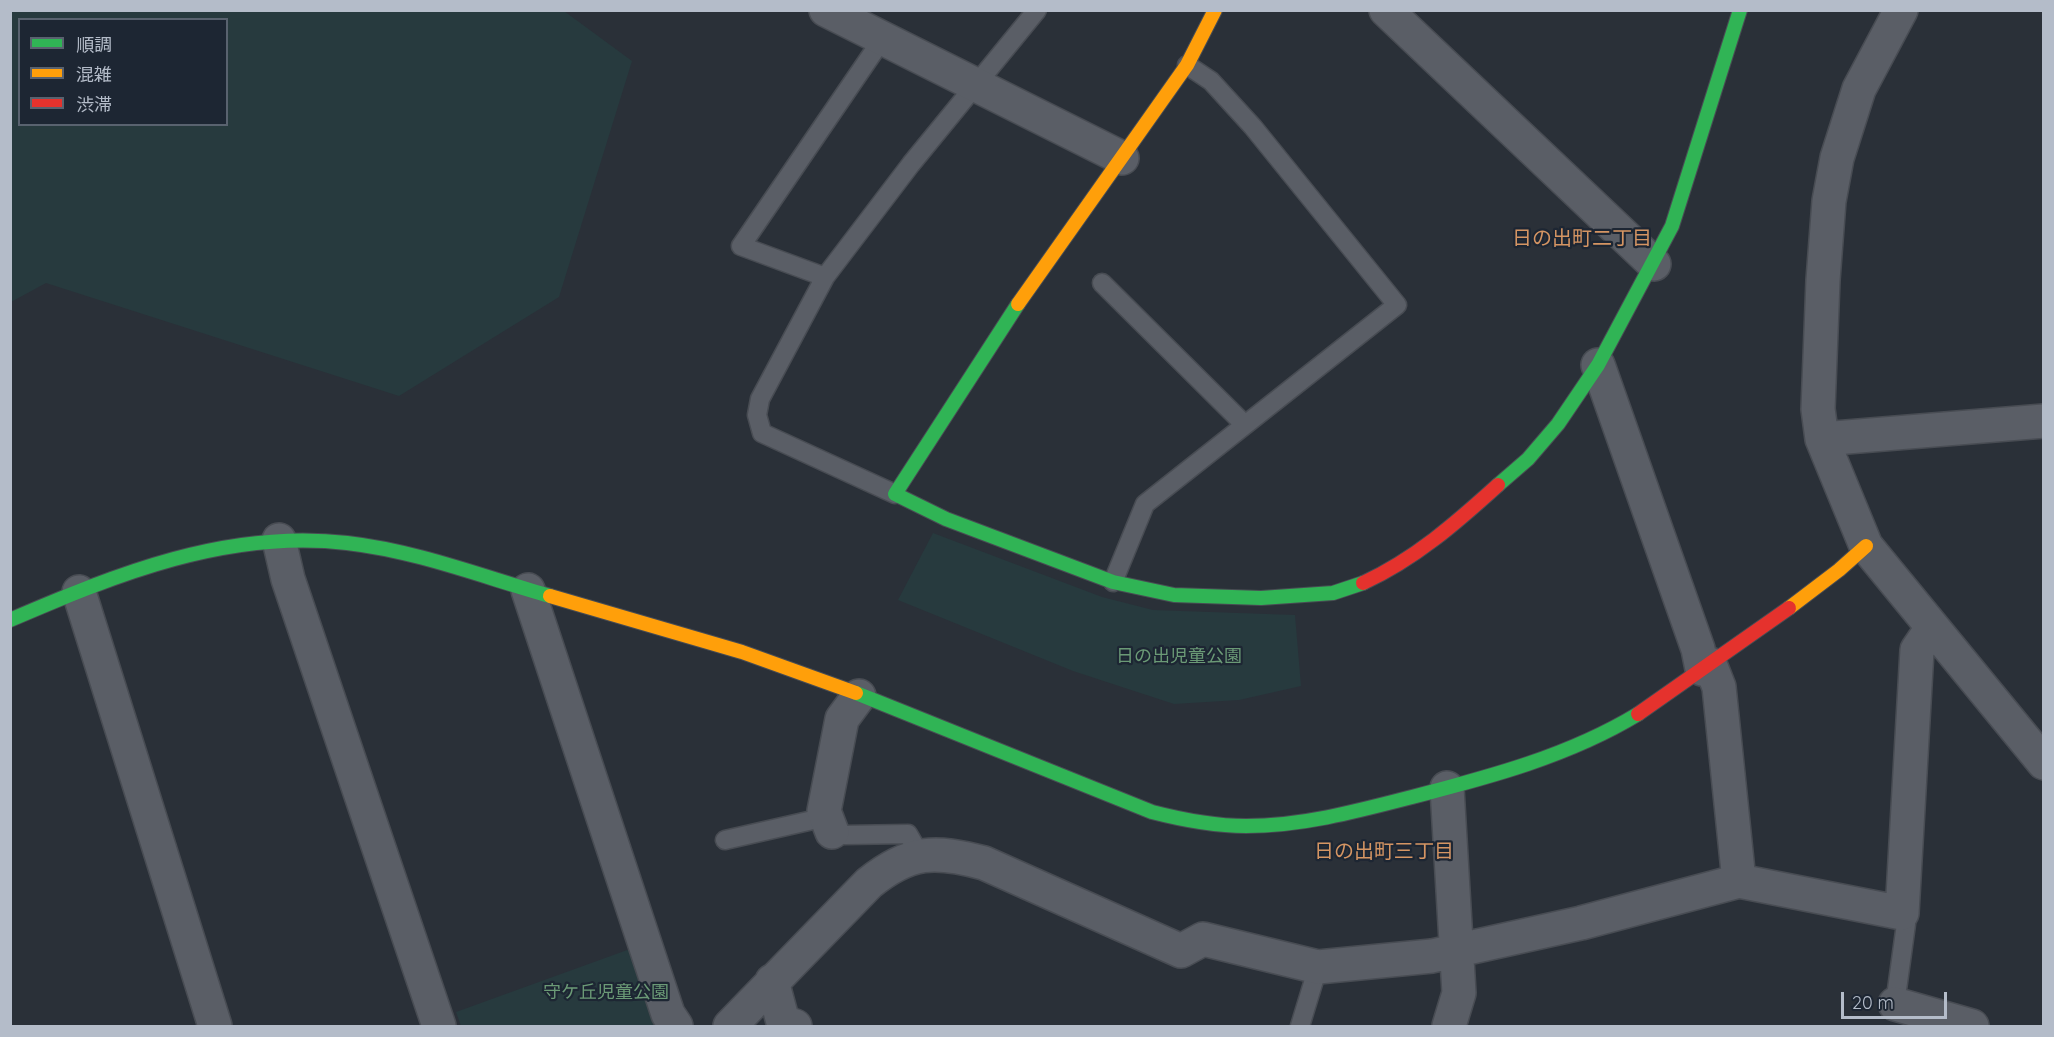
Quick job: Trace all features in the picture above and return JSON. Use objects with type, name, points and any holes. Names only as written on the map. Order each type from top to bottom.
[{"type":"street","points":[[826,10],[1122,158]]},
{"type":"street","points":[[1215,10],[1187,64],[1019,302],[895,494],[946,519],[1113,582],[1174,594],[1261,598],[1333,593],[1361,584],[1395,568],[1443,534],[1496,489],[1558,424],[1598,365],[1654,264],[1672,226],[1740,10]]},
{"type":"street","points":[[1386,10],[1654,264]]},
{"type":"street","points":[[1901,10],[1860,89],[1840,147],[1833,179],[1823,291],[1818,409],[1822,439],[1866,546],[2043,763]]},
{"type":"street","points":[[1598,365],[1698,649],[1719,687],[1739,881]]},
{"type":"street","points":[[1822,439],[2043,421]]},
{"type":"street","points":[[10,620],[143,568],[230,546],[279,540],[329,540],[382,547],[448,563],[528,590],[769,661],[1152,812],[1204,825],[1255,827],[1290,825],[1510,771],[1607,729],[1632,717],[1840,572],[1866,546]]},
{"type":"street","points":[[279,540],[288,579],[439,1026]]},
{"type":"street","points":[[528,590],[668,1014],[676,1026]]},
{"type":"street","points":[[79,592],[215,1026]]},
{"type":"street","points":[[730,1026],[868,883],[888,868],[920,855],[954,855],[984,863],[1181,951],[1203,939],[1318,967],[1432,956],[1581,923],[1739,881],[1902,913],[1917,650],[1932,628]]},
{"type":"street","points":[[829,825],[824,811],[842,719],[859,696]]},
{"type":"street","points":[[1447,788],[1459,993],[1449,1026]]},
{"type":"street","points":[[772,981],[783,1022],[795,1026]]},
{"type":"street","points":[[1895,1004],[1972,1026]]},
{"type":"lane","points":[[895,494],[762,433],[757,415],[760,399],[825,277],[911,164],[978,85],[1037,10]]},
{"type":"lane","points":[[825,277],[741,246],[883,38]]},
{"type":"lane","points":[[1113,582],[1145,504],[1397,305],[1253,127],[1211,81],[1187,64]]},
{"type":"lane","points":[[1102,282],[1245,425]]},
{"type":"lane","points":[[724,840],[829,825],[845,835],[908,834],[920,855]]},
{"type":"lane","points":[[1895,1004],[1906,924],[1902,913]]},
{"type":"lane","points":[[1300,1026],[1318,967]]},
{"type":"green space","points":[[11,10],[564,11],[632,61],[559,297],[399,396],[46,283],[11,302]]},
{"type":"green space","name":"日の出児童公園","points":[[933,533],[1102,597],[1153,610],[1295,615],[1301,686],[1239,700],[1174,704],[1073,671],[898,600]]},
{"type":"green space","name":"守ケ丘児童公園","points":[[630,949],[656,1026],[461,1026],[456,1012]]},
{"type":"traffic: fast","points":[[1498,485],[1528,459],[1558,424],[1598,365],[1672,226],[1740,10]]},
{"type":"traffic: fast","points":[[1018,304],[895,494],[946,519],[1113,582],[1174,595],[1261,598],[1333,593],[1363,583]]},
{"type":"traffic: fast","points":[[10,620],[91,587],[174,559],[216,549],[303,540],[347,543],[399,552],[550,596]]},
{"type":"traffic: fast","points":[[856,693],[1152,812],[1175,818],[1234,826],[1267,825],[1330,817],[1470,782],[1528,764],[1584,742],[1638,714]]},
{"type":"traffic: slow","points":[[1018,304],[1187,65],[1215,10]]},
{"type":"traffic: slow","points":[[1789,608],[1866,546]]},
{"type":"traffic: slow","points":[[550,596],[742,652],[856,693]]},
{"type":"traffic: jam","points":[[1363,583],[1417,551],[1451,526],[1498,485]]},
{"type":"traffic: jam","points":[[1638,714],[1789,608]]},
{"type":"district","name":"日の出町二丁目","points":[[1582,239]]},
{"type":"district","name":"日の出町三丁目","points":[[1384,852]]}]
